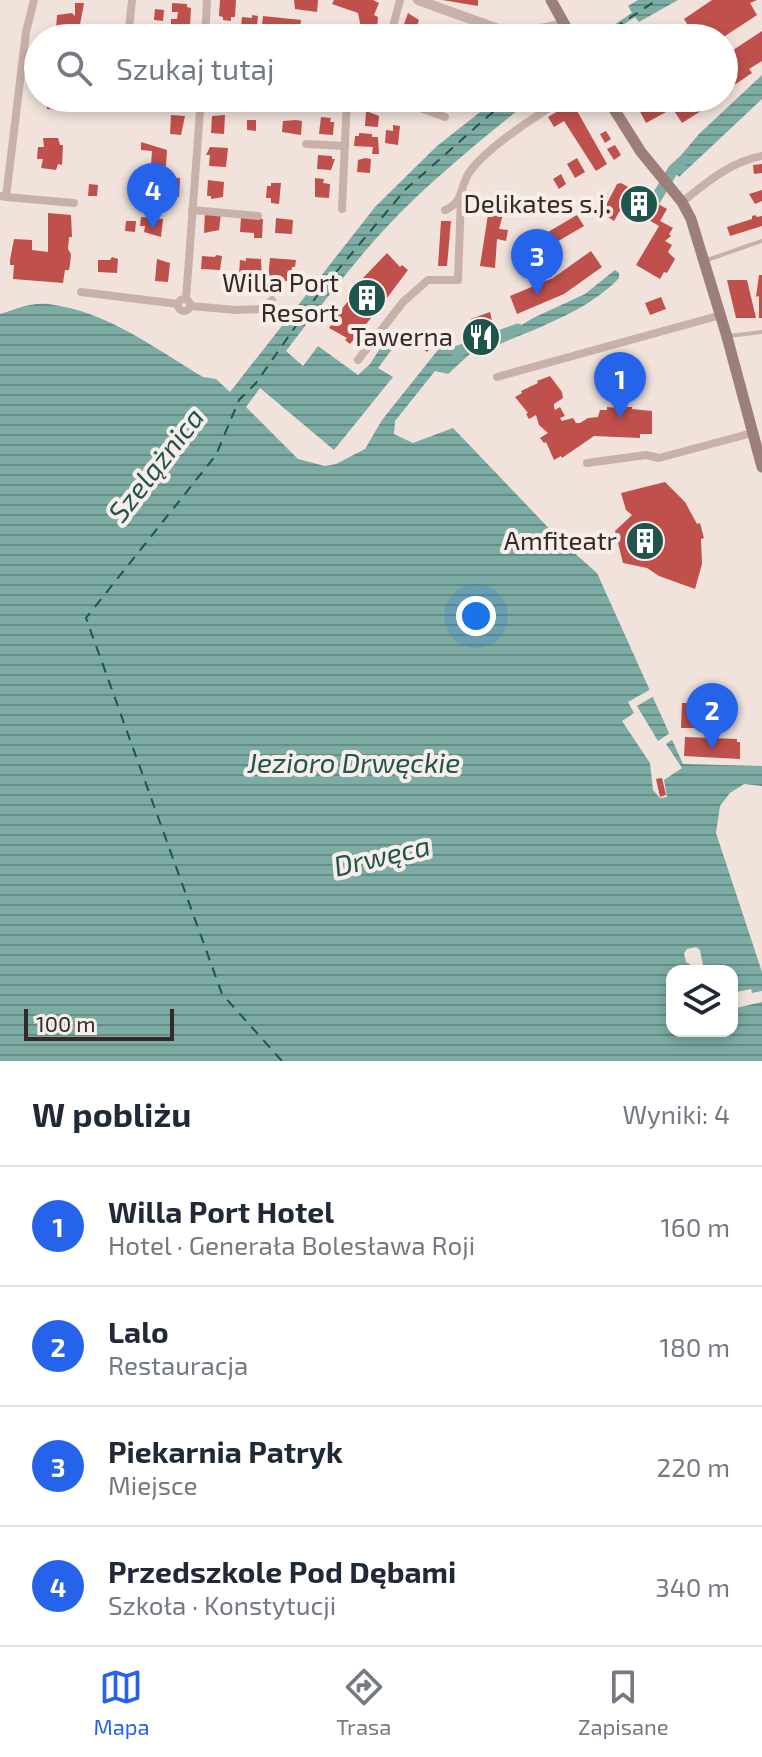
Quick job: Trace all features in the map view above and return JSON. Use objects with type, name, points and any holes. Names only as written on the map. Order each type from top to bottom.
[{"type":"main road","points":[[551,0],[565,24]]},
{"type":"main road","points":[[616,112],[641,152],[682,202],[705,261],[762,467]]},
{"type":"street","points":[[28,24],[34,0]]},
{"type":"street","points":[[129,24],[132,0]]},
{"type":"street","points":[[206,24],[207,0]]},
{"type":"street","points":[[394,24],[400,0]]},
{"type":"street","points":[[418,0],[487,24]]},
{"type":"street","points":[[24,46],[3,196],[74,203]]},
{"type":"street","points":[[185,303],[200,112]]},
{"type":"street","points":[[342,209],[346,112]]},
{"type":"street","points":[[431,112],[445,117]]},
{"type":"street","points":[[358,360],[403,302],[428,280],[458,280],[461,198],[472,169],[543,112]]},
{"type":"street","points":[[306,144],[345,146]]},
{"type":"street","points":[[682,202],[715,175],[744,159],[762,156]]},
{"type":"street","points":[[445,210],[461,198]]},
{"type":"street","points":[[192,210],[258,216]]},
{"type":"street","points":[[81,292],[236,310],[262,309],[272,300]]},
{"type":"street","points":[[497,377],[721,315]]},
{"type":"street","points":[[587,463],[646,455],[659,458],[752,433]]},
{"type":"lane","points":[[705,261],[762,241]]},
{"type":"lane","points":[[727,337],[762,332]]},
{"type":"water","points":[[638,0],[678,0],[639,22],[635,17],[624,24],[615,24],[632,13],[628,6]]},
{"type":"water","points":[[762,75],[762,99],[679,177],[671,167],[722,112],[738,112],[738,97]]},
{"type":"water","name":"Jezioro Drwęckie","points":[[480,112],[516,112],[399,214],[355,263],[286,351],[303,366],[318,346],[358,375],[370,364],[390,333],[399,340],[378,368],[393,377],[334,450],[260,388],[246,407],[298,459],[325,466],[336,464],[365,449],[382,420],[445,341],[456,346],[467,344],[470,349],[500,338],[533,318],[585,294],[615,270],[619,273],[619,278],[606,290],[573,312],[480,352],[471,353],[448,374],[435,371],[395,421],[394,434],[413,443],[453,428],[562,542],[597,573],[683,764],[762,766],[762,786],[744,784],[730,793],[720,806],[716,833],[762,972],[762,1061],[0,1061],[0,314],[42,304],[90,314],[129,332],[203,377],[216,379],[230,392],[375,207],[437,146]]},
{"type":"pier","points":[[651,689],[654,696],[637,706],[658,741],[670,733],[673,739],[666,744],[682,768],[664,780],[667,797],[660,798],[653,790],[650,763],[622,721],[634,713],[628,702]]},
{"type":"pier","points":[[696,947],[700,950],[703,965],[686,962],[684,953]]},
{"type":"pier","points":[[762,991],[762,1002],[738,1008],[738,992]]},
{"type":"building","points":[[220,0],[236,0],[235,17],[231,17],[231,21],[219,16]]},
{"type":"building","points":[[294,0],[318,0],[317,12],[295,9]]},
{"type":"building","points":[[334,0],[373,0],[379,3],[374,15],[378,17],[377,24],[360,24],[358,13],[332,4]]},
{"type":"building","points":[[442,0],[478,0],[478,6]]},
{"type":"building","points":[[712,0],[757,0],[750,3],[757,15],[738,27],[738,24],[687,24],[684,19]]},
{"type":"building","points":[[75,3],[84,3],[80,24],[56,24],[57,15],[72,13],[75,16]]},
{"type":"building","points":[[172,3],[187,4],[191,8],[190,24],[171,24],[171,19],[177,19],[178,12],[172,12]]},
{"type":"building","points":[[155,9],[164,10],[163,21],[154,20]]},
{"type":"building","points":[[408,13],[419,20],[418,24],[404,24]]},
{"type":"building","points":[[252,15],[258,16],[257,24],[241,24],[242,17],[252,18]]},
{"type":"building","points":[[263,16],[301,20],[301,24],[262,24]]},
{"type":"building","points":[[762,31],[762,61],[749,69],[752,73],[738,82],[738,47]]},
{"type":"building","points":[[366,112],[379,116],[378,127],[365,126]]},
{"type":"building","points":[[556,112],[578,112],[607,164],[596,171],[564,121],[554,127],[548,117]]},
{"type":"building","points":[[640,112],[666,112],[646,123]]},
{"type":"building","points":[[675,112],[700,112],[682,123]]},
{"type":"building","points":[[171,115],[185,116],[181,135],[170,134]]},
{"type":"building","points":[[225,115],[224,134],[211,133],[212,116]]},
{"type":"building","points":[[321,117],[331,118],[330,122],[334,122],[333,135],[319,134]]},
{"type":"building","points":[[247,120],[256,120],[256,131],[247,130]]},
{"type":"building","points":[[283,121],[302,121],[301,135],[282,132]]},
{"type":"building","points":[[393,125],[400,126],[398,145],[385,143],[386,130],[393,131]]},
{"type":"building","points":[[606,131],[611,139],[605,143],[600,134]]},
{"type":"building","points":[[359,133],[378,137],[379,154],[372,154],[373,147],[354,146],[355,136]]},
{"type":"building","points":[[43,138],[58,138],[60,145],[63,145],[62,165],[58,164],[56,170],[41,168],[43,159],[37,159],[38,147],[44,147]]},
{"type":"building","points":[[141,142],[167,150],[166,166],[151,165],[152,151],[141,150]]},
{"type":"building","points":[[615,145],[621,155],[614,160],[607,149]]},
{"type":"building","points":[[210,147],[228,148],[226,167],[209,166],[210,155],[206,155]]},
{"type":"building","points":[[318,155],[335,159],[331,170],[317,169]]},
{"type":"building","points":[[577,158],[585,172],[575,178],[567,164]]},
{"type":"building","points":[[371,159],[370,173],[357,172],[358,160]]},
{"type":"building","points":[[762,164],[762,173],[754,174],[753,165]]},
{"type":"building","points":[[561,174],[566,184],[559,189],[553,179]]},
{"type":"building","points":[[165,177],[180,178],[179,197],[164,195]]},
{"type":"building","points":[[315,178],[324,179],[323,183],[330,184],[329,198],[315,197]]},
{"type":"building","points":[[208,180],[224,182],[223,197],[211,199],[207,196]]},
{"type":"building","points":[[281,183],[279,204],[271,203],[271,198],[266,198],[267,186]]},
{"type":"building","points":[[621,183],[667,209],[660,221],[673,228],[669,234],[671,236],[665,241],[672,245],[668,252],[675,259],[660,279],[636,265],[659,226],[623,205],[614,221],[602,213],[617,184]]},
{"type":"building","points":[[89,184],[98,185],[97,196],[88,196]]},
{"type":"building","points":[[762,190],[762,201],[755,204],[749,194]]},
{"type":"building","points":[[489,208],[504,211],[499,229],[508,230],[506,241],[497,239],[495,268],[480,266]]},
{"type":"building","points":[[205,212],[221,214],[219,230],[204,233]]},
{"type":"building","points":[[48,213],[71,215],[70,264],[69,270],[65,270],[63,283],[13,279],[14,265],[10,265],[10,260],[14,239],[32,240],[32,250],[48,252]]},
{"type":"building","points":[[577,215],[584,226],[543,250],[536,239]]},
{"type":"building","points":[[755,215],[762,216],[762,226],[730,236],[727,227],[752,219]]},
{"type":"building","points":[[141,217],[163,219],[161,237],[144,232],[145,226],[140,226]]},
{"type":"building","points":[[241,217],[263,219],[262,238],[254,238],[254,233],[240,232]]},
{"type":"building","points":[[276,218],[293,220],[292,234],[275,233]]},
{"type":"building","points":[[126,221],[136,221],[135,232],[125,231]]},
{"type":"building","points":[[441,221],[451,221],[447,266],[438,266]]},
{"type":"building","points":[[591,251],[602,267],[564,294],[517,314],[510,296],[553,278]]},
{"type":"building","name":"Willa Port Resort","points":[[387,253],[400,267],[402,265],[408,270],[387,298],[381,302],[373,298],[368,305],[374,311],[371,318],[350,344],[345,340],[347,338],[329,328],[353,295],[360,299],[365,292],[360,286],[365,280],[363,278]]},
{"type":"building","points":[[202,256],[222,256],[220,270],[201,269]]},
{"type":"building","points":[[112,257],[118,259],[117,273],[98,272],[98,260],[110,260]]},
{"type":"building","points":[[246,258],[261,259],[262,281],[256,280],[256,275],[239,274],[240,260],[246,261]]},
{"type":"building","points":[[270,258],[296,260],[291,275],[287,274],[287,281],[268,279]]},
{"type":"building","points":[[157,259],[170,263],[168,282],[155,281]]},
{"type":"building","points":[[759,275],[762,275],[762,318],[759,318],[759,296],[756,297]]},
{"type":"building","points":[[727,280],[747,280],[756,318],[736,318]]},
{"type":"building","points":[[661,297],[666,309],[650,315],[645,303]]},
{"type":"building","points":[[490,312],[494,330],[475,337],[471,319]]},
{"type":"building","points":[[438,330],[444,335],[427,352],[422,348]]},
{"type":"building","points":[[550,376],[562,392],[563,398],[554,407],[555,410],[560,407],[565,416],[560,418],[562,421],[573,418],[580,423],[598,417],[600,410],[607,410],[607,407],[632,407],[652,411],[652,434],[640,434],[640,438],[594,436],[562,458],[554,460],[546,442],[540,438],[548,433],[539,425],[536,415],[529,419],[515,397],[537,381]]},
{"type":"building","points":[[665,482],[685,502],[697,524],[700,523],[704,538],[701,539],[702,564],[695,589],[659,576],[647,568],[623,563],[615,531],[632,515],[626,510],[621,493]]},
{"type":"building","points":[[682,703],[702,703],[702,728],[681,728]]},
{"type":"building","points":[[685,737],[737,739],[740,742],[740,759],[684,756]]},
{"type":"building","points":[[662,778],[666,795],[660,797],[656,779]]},
{"type":"waterway","points":[[654,202],[673,170],[684,160]]},
{"type":"waterway","points":[[456,352],[518,329]]},
{"type":"ferry route","points":[[620,24],[657,0]]},
{"type":"ferry route","points":[[282,1061],[222,994],[86,618],[216,455],[239,400],[256,383],[321,290],[405,190],[493,112]]},
{"type":"place","name":"Delikates s.j.","points":[[639,204]]},
{"type":"place","name":"Przedszkole Pod Dębami","points":[[153,229]]},
{"type":"place","name":"Piekarnia Patryk","points":[[537,295]]},
{"type":"place","name":"Willa Port Resort","points":[[367,298]]},
{"type":"place","name":"Tawerna","points":[[481,337]]},
{"type":"place","name":"Willa Port Hotel","points":[[620,418]]},
{"type":"place","name":"Amfiteatr","points":[[645,541]]},
{"type":"place","name":"Lalo","points":[[712,749]]},
{"type":"water label","name":"Szelążnica","points":[[156,465]]},
{"type":"water label","name":"Drwęca","points":[[382,856]]}]
